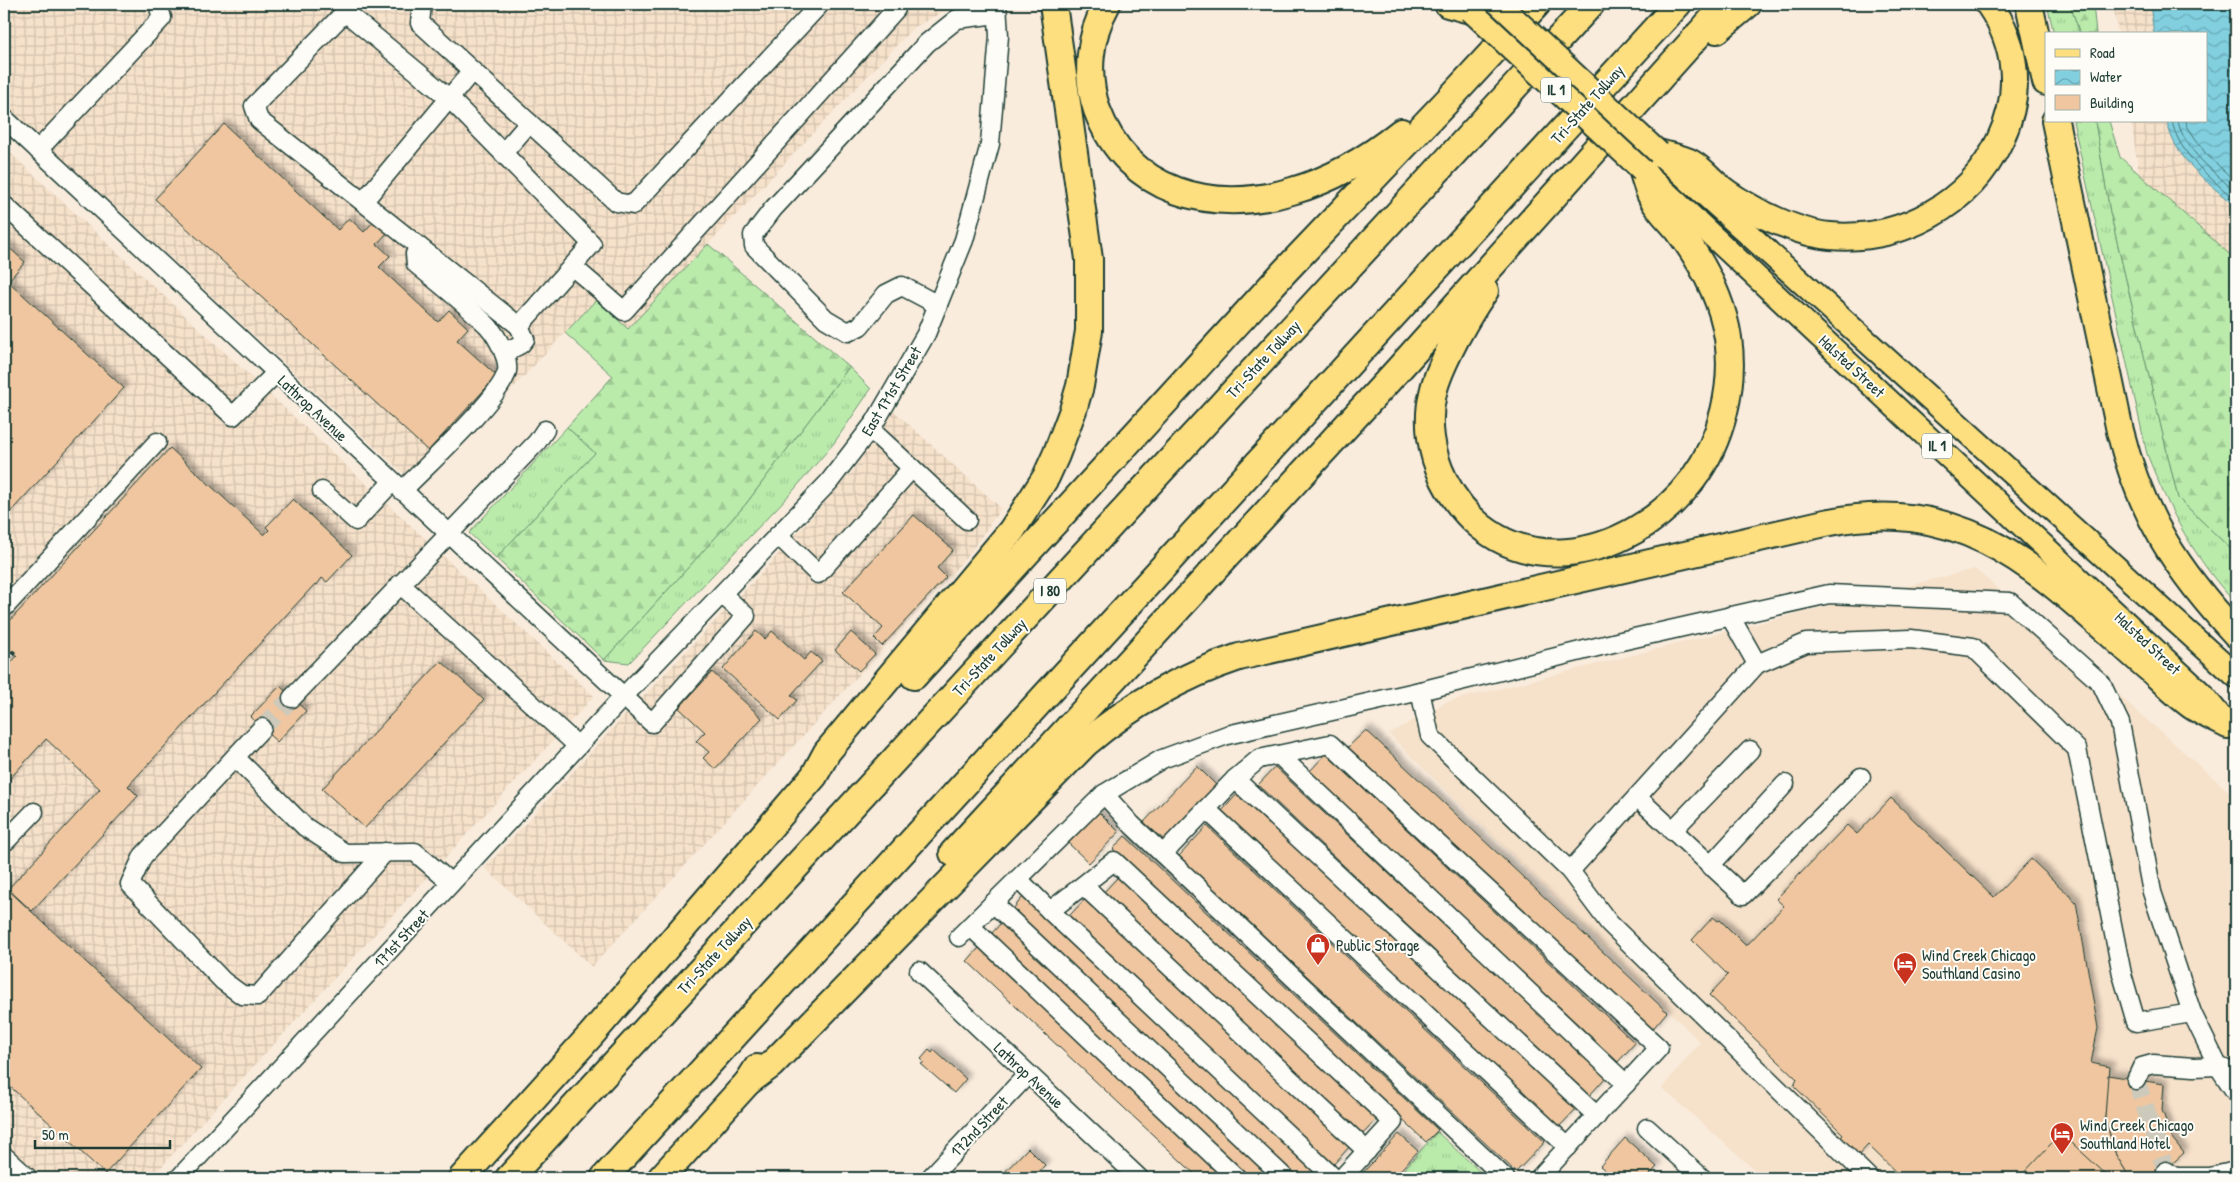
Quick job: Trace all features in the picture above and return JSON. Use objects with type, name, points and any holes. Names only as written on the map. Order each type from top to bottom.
[{"type":"highway","points":[[462,1178],[590,1035],[814,776],[827,752],[1012,530],[1046,477],[1073,410],[1080,386],[1089,331],[1089,259],[1053,4]]},
{"type":"highway","points":[[1107,4],[1098,22],[1090,57],[1092,88],[1101,120],[1116,146],[1135,167],[1160,184],[1186,195],[1214,199],[1244,200],[1278,195],[1331,176],[1380,148],[1411,124],[1443,91],[1466,81]]},
{"type":"highway","points":[[814,776],[838,760],[1258,300],[1537,4]]},
{"type":"highway","name":"Tri-State Tollway","points":[[509,1178],[1591,4]]},
{"type":"highway","name":"Tri-State Tollway","points":[[604,1178],[1678,4]]},
{"type":"highway","points":[[661,1178],[748,1082],[763,1058],[1390,378],[1726,4]]},
{"type":"highway","points":[[1657,79],[1681,66],[1748,4]]},
{"type":"highway","points":[[1565,182],[1546,214],[1483,294],[1458,334],[1435,384],[1430,408],[1430,425],[1434,451],[1442,474],[1454,496],[1469,514],[1495,535],[1516,544],[1539,550],[1565,552],[1592,549],[1621,539],[1649,523],[1674,501],[1705,461],[1719,429],[1726,398],[1730,354],[1719,303],[1711,283],[1691,248],[1654,201],[1650,161],[1691,162],[1720,188],[1757,212],[1810,233],[1828,236],[1861,236],[1897,229],[1915,223],[1947,204],[1965,189],[1990,158],[2008,122],[2013,103],[2014,67],[2008,37],[1990,4]]},
{"type":"highway","points":[[2029,4],[2045,77]]},
{"type":"highway","points":[[2055,122],[2120,431],[2130,470],[2146,508],[2174,560],[2194,587],[2236,634]]},
{"type":"highway","points":[[748,1082],[771,1065],[1086,743],[1120,716],[1154,693],[1188,676],[1240,657],[1833,522],[1859,517],[1893,517],[1928,521],[1966,531],[2016,556],[2192,706],[2232,729]]},
{"type":"main road","name":"Halsted Street","points":[[1499,4],[1650,161],[2201,693],[2232,729]]},
{"type":"main road","name":"Halsted Street","points":[[1460,6],[1650,161],[2236,676]]},
{"type":"street","points":[[38,150],[162,18],[158,4]]},
{"type":"street","points":[[422,4],[420,24],[616,202],[633,205],[820,4]]},
{"type":"street","points":[[572,266],[624,312],[900,5]]},
{"type":"street","points":[[938,304],[902,286],[886,294],[860,326],[848,332],[826,318],[754,246],[753,235],[773,209],[927,43],[957,19],[997,9]]},
{"type":"street","name":"East 171st Street","points":[[623,697],[829,482],[870,429],[926,334],[964,240],[990,144],[999,36],[997,9]]},
{"type":"street","points":[[504,353],[521,344],[524,339],[519,326],[418,248],[259,120],[254,106],[345,12],[450,99],[592,244],[519,326]]},
{"type":"street","points":[[363,202],[472,71]]},
{"type":"street","name":"Lathrop Avenue","points":[[4,118],[652,723],[746,616],[722,594]]},
{"type":"street","points":[[503,153],[529,123]]},
{"type":"street","points":[[4,205],[232,416],[276,373]]},
{"type":"street","points":[[322,491],[356,521],[486,405],[502,382],[507,370],[504,353],[489,328],[416,264],[415,254],[418,248]]},
{"type":"street","points":[[870,429],[967,520]]},
{"type":"street","points":[[292,698],[537,442],[545,430]]},
{"type":"street","points":[[4,608],[157,442]]},
{"type":"street","points":[[778,535],[818,574],[912,468]]},
{"type":"street","points":[[400,584],[578,746]]},
{"type":"street","points":[[1236,1178],[965,932],[1104,794],[1162,759],[1227,735],[1829,594],[2010,602],[2101,682],[2120,723],[2152,892],[2192,1013],[2218,1066],[2236,1093]]},
{"type":"street","points":[[1730,616],[1756,664]]},
{"type":"street","points":[[1570,871],[1756,664],[1806,643],[1911,639],[1972,647],[2077,749],[2122,974],[2136,1022],[2192,1013]]},
{"type":"street","points":[[1420,691],[1430,736],[1570,871],[1610,923],[1869,1178]]},
{"type":"street","name":"171st Street","points":[[179,1178],[623,697]]},
{"type":"street","points":[[262,728],[143,856],[130,884],[223,980],[242,995],[258,996],[385,852]]},
{"type":"street","points":[[1162,854],[1235,779],[1259,759],[1330,744],[1659,1048],[1540,1178]]},
{"type":"street","points":[[1672,831],[1750,750]]},
{"type":"street","points":[[1280,756],[1626,1084]]},
{"type":"street","points":[[235,757],[305,827],[345,852],[415,852],[451,884]]},
{"type":"street","points":[[1636,797],[1743,895],[1861,777]]},
{"type":"street","points":[[1235,779],[1597,1116]]},
{"type":"street","points":[[1710,866],[1785,784]]},
{"type":"street","points":[[1104,794],[1162,854],[1505,1178]]},
{"type":"street","points":[[1206,809],[1568,1147]]},
{"type":"street","points":[[4,841],[34,812]]},
{"type":"street","points":[[1050,911],[1114,861],[1393,1122],[1342,1178]]},
{"type":"street","points":[[1018,879],[1334,1178]]},
{"type":"street","points":[[1084,886],[1367,1151]]},
{"type":"street","points":[[993,904],[1285,1178]]},
{"type":"street","name":"Lathrop Avenue","points":[[919,971],[1139,1178]]},
{"type":"street","points":[[2136,1080],[2142,1067],[2153,1064],[2194,1067],[2218,1066],[2236,1074]]},
{"type":"street","name":"172nd Street","points":[[930,1178],[1028,1074]]},
{"type":"street","points":[[1647,1128],[1702,1178]]},
{"type":"street","points":[[4,1156],[28,1178]]},
{"type":"street","points":[[2166,1171],[2176,1177],[2226,1175]]},
{"type":"shaded area","points":[[4,4],[957,4],[913,28],[628,329],[596,300],[419,488],[4,104]]},
{"type":"shaded area","points":[[2113,4],[2236,4],[2236,413],[2165,347],[2131,122],[2208,122],[2208,32],[2118,32]]},
{"type":"shaded area","points":[[4,147],[594,696],[151,1178],[4,1178]]},
{"type":"shaded area","points":[[894,411],[1001,508],[970,553],[592,967],[485,868],[610,731],[764,570],[851,473]]},
{"type":"shaded area","points":[[1975,569],[2236,798],[2236,1178],[1764,1178],[1662,1088],[1700,1042],[1389,734],[1446,702]]},
{"type":"green space","points":[[2047,4],[2070,4],[2079,32],[2054,32]]},
{"type":"green space","points":[[2070,4],[2093,4],[2096,32],[2079,32]]},
{"type":"green space","points":[[2073,122],[2095,122],[2110,212],[2178,498],[2236,554],[2236,604],[2195,552],[2184,534],[2147,454]]},
{"type":"green space","points":[[2095,122],[2109,122],[2120,157],[2236,260],[2236,554],[2178,498],[2110,212]]},
{"type":"green space","points":[[708,244],[849,367],[745,505],[604,660],[496,558],[595,453],[567,427],[613,376],[565,333],[596,300],[628,329]]},
{"type":"green space","points":[[849,367],[871,389],[834,443],[792,492],[629,663],[604,660],[745,505]]},
{"type":"green space","points":[[567,427],[595,453],[496,558],[469,533]]},
{"type":"green space","points":[[1437,1132],[1487,1178],[1396,1178]]},
{"type":"water","points":[[2150,4],[2236,4],[2236,207],[2204,179],[2185,158],[2177,147],[2167,122],[2208,122],[2208,32],[2154,32]]},
{"type":"building","points":[[224,124],[338,230],[349,218],[364,232],[374,221],[387,233],[377,244],[390,256],[379,267],[438,322],[449,310],[468,328],[457,340],[497,376],[428,451],[155,199]]},
{"type":"building","points":[[4,243],[25,262],[8,281],[124,388],[4,519]]},
{"type":"building","points":[[170,448],[264,535],[269,530],[266,527],[293,499],[352,555],[327,582],[322,578],[317,585],[315,584],[128,786],[138,796],[32,911],[8,889],[100,789],[46,739],[4,785],[4,670],[17,656],[4,647],[4,627]]},
{"type":"building","points":[[914,515],[953,550],[937,568],[946,577],[882,646],[874,638],[883,628],[843,592]]},
{"type":"building","points":[[756,631],[765,639],[772,631],[804,660],[811,652],[822,661],[791,695],[797,700],[780,720],[723,669]]},
{"type":"building","points":[[851,632],[875,654],[859,671],[835,650]]},
{"type":"building","points":[[441,661],[484,700],[365,828],[322,789]]},
{"type":"building","points":[[712,672],[762,718],[715,769],[703,758],[709,752],[696,741],[705,732],[679,708]]},
{"type":"building","points":[[280,686],[306,711],[277,742],[250,717]]},
{"type":"building","points":[[1366,730],[1667,1012],[1651,1031],[1348,747]]},
{"type":"building","points":[[1326,754],[1635,1043],[1618,1062],[1309,772]]},
{"type":"building","points":[[1197,766],[1216,785],[1164,840],[1144,822]]},
{"type":"building","points":[[1275,767],[1606,1077],[1589,1096],[1258,785]]},
{"type":"building","points":[[1238,793],[1576,1109],[1558,1128],[1221,812]]},
{"type":"building","name":"Wind Creek Chicago Southland Casino","points":[[1891,798],[1994,897],[2031,859],[2076,902],[2098,1028],[2091,1063],[2110,1067],[2105,1118],[2116,1155],[2129,1176],[2134,1178],[1902,1178],[1868,1145],[1858,1156],[1839,1138],[1843,1134],[1794,1086],[1797,1079],[1709,995],[1728,975],[1692,940],[1713,917],[1718,921],[1720,920],[1746,946],[1784,906],[1776,899],[1847,825],[1857,834]]},
{"type":"building","points":[[1099,812],[1119,832],[1089,863],[1068,843]]},
{"type":"building","points":[[1207,826],[1545,1142],[1516,1172],[1179,856]]},
{"type":"building","points":[[1125,836],[1438,1130],[1426,1142],[1113,849]]},
{"type":"building","points":[[1118,877],[1377,1119],[1361,1136],[1102,894]]},
{"type":"building","points":[[4,886],[201,1069],[105,1174],[4,1081]]},
{"type":"building","points":[[1023,897],[1321,1177],[1298,1178],[1012,910]]},
{"type":"building","points":[[1087,897],[1350,1146],[1333,1165],[1069,916]]},
{"type":"building","points":[[1002,922],[1274,1178],[1249,1178],[991,934]]},
{"type":"building","points":[[979,948],[1225,1178],[1199,1178],[967,961]]},
{"type":"building","points":[[929,1050],[932,1053],[934,1050],[966,1079],[954,1093],[921,1064],[924,1062],[921,1059]]},
{"type":"building","points":[[2108,1075],[2164,1084],[2162,1110],[2172,1138],[2184,1153],[2156,1178],[2134,1178],[2129,1176],[2116,1155],[2105,1118]]},
{"type":"building","name":"Wind Creek Chicago Southland Hotel","points":[[2061,1133],[2110,1178],[2020,1177]]},
{"type":"building","points":[[1399,1134],[1418,1151],[1393,1178],[1358,1178]]},
{"type":"building","points":[[1625,1138],[1657,1167],[1646,1178],[1614,1178],[1600,1166]]},
{"type":"building","points":[[1028,1148],[1045,1165],[1033,1178],[999,1178]]},
{"type":"tunnel","points":[[262,728],[292,698]]},
{"type":"tunnel","points":[[2136,1080],[2166,1171]]},
{"type":"railway","points":[[4,662],[13,653]]},
{"type":"place","name":"Public Storage","points":[[1318,966]]},
{"type":"place","name":"Wind Creek Chicago Southland Casino","points":[[1905,985]]},
{"type":"place","name":"Wind Creek Chicago Southland Hotel","points":[[2062,1155]]}]
